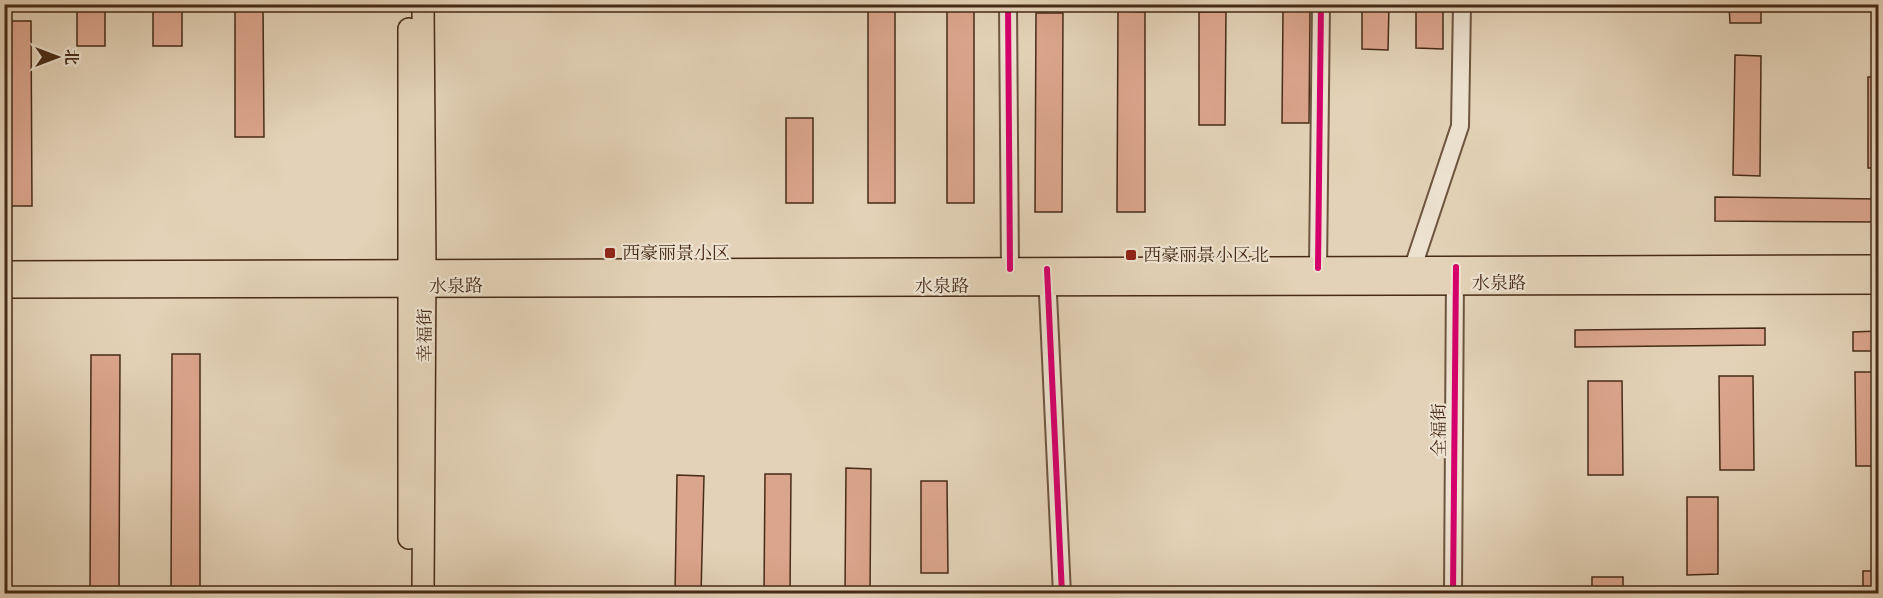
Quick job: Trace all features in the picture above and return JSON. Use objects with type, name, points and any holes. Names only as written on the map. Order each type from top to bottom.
[{"type":"main road","name":"幸福街","points":[[409,4],[423,594]]},
{"type":"main road","name":"幸福街","points":[[409,594],[423,4]]},
{"type":"main road","name":"水泉路","points":[[4,272],[417,279],[1413,276],[1878,266]]},
{"type":"main road","name":"水泉路","points":[[4,287],[1010,269],[1048,277],[1318,268],[1413,276]]},
{"type":"main road","name":"水泉路","points":[[1455,275],[1878,283]]},
{"type":"street","points":[[1008,4],[1010,269]]},
{"type":"street","points":[[1318,268],[1320,4]]},
{"type":"street","points":[[1413,276],[1460,126],[1461,4]]},
{"type":"street","name":"全福街","points":[[1453,594],[1455,275]]},
{"type":"street","points":[[1048,277],[1062,594]]},
{"type":"building","points":[[77,4],[105,4],[105,46],[77,46]]},
{"type":"building","points":[[153,4],[182,4],[182,46],[153,46]]},
{"type":"building","points":[[235,4],[263,4],[264,137],[235,137]]},
{"type":"building","points":[[868,4],[895,4],[895,203],[868,203]]},
{"type":"building","points":[[947,4],[974,4],[974,203],[947,203]]},
{"type":"building","points":[[1362,4],[1389,4],[1388,50],[1362,49]]},
{"type":"building","points":[[1416,4],[1443,4],[1443,49],[1416,48]]},
{"type":"building","points":[[1729,4],[1761,4],[1761,23],[1730,23]]},
{"type":"building","points":[[1283,10],[1310,10],[1309,123],[1282,123]]},
{"type":"building","points":[[1118,11],[1145,12],[1145,212],[1117,212]]},
{"type":"building","points":[[1199,12],[1226,12],[1225,125],[1199,125]]},
{"type":"building","points":[[1036,13],[1063,13],[1062,212],[1035,212]]},
{"type":"building","points":[[4,21],[31,21],[32,206],[4,206]]},
{"type":"building","points":[[1735,55],[1761,56],[1760,176],[1733,175]]},
{"type":"building","points":[[1868,77],[1878,77],[1878,168],[1868,168]]},
{"type":"building","points":[[786,118],[813,118],[813,203],[786,203]]},
{"type":"building","points":[[1715,197],[1878,199],[1878,222],[1715,221]]},
{"type":"building","points":[[1765,328],[1765,345],[1575,347],[1575,330]]},
{"type":"building","points":[[1878,331],[1878,351],[1853,351],[1853,332]]},
{"type":"building","points":[[172,354],[200,354],[200,593],[171,593]]},
{"type":"building","points":[[91,355],[120,355],[119,594],[90,594]]},
{"type":"building","points":[[1855,372],[1878,372],[1878,466],[1856,466]]},
{"type":"building","points":[[1719,376],[1753,376],[1754,470],[1720,470]]},
{"type":"building","points":[[1588,381],[1622,381],[1623,475],[1588,475]]},
{"type":"building","points":[[846,468],[871,469],[870,594],[845,594]]},
{"type":"building","points":[[765,474],[791,474],[790,594],[764,594]]},
{"type":"building","points":[[677,475],[704,476],[701,594],[675,594]]},
{"type":"building","points":[[921,481],[947,481],[948,573],[921,573]]},
{"type":"building","points":[[1687,497],[1718,497],[1718,574],[1687,575]]},
{"type":"building","points":[[1863,571],[1878,571],[1878,594],[1863,594]]},
{"type":"building","points":[[1592,577],[1623,577],[1623,594],[1592,594]]},
{"type":"cycle path","points":[[1008,4],[1010,269]]},
{"type":"cycle path","points":[[1318,268],[1321,4]]},
{"type":"cycle path","points":[[1453,594],[1456,267]]},
{"type":"cycle path","points":[[1047,269],[1062,594]]},
{"type":"place","name":"西豪丽景小区","points":[[610,253]]},
{"type":"place","name":"西豪丽景小区北","points":[[1131,255]]}]
